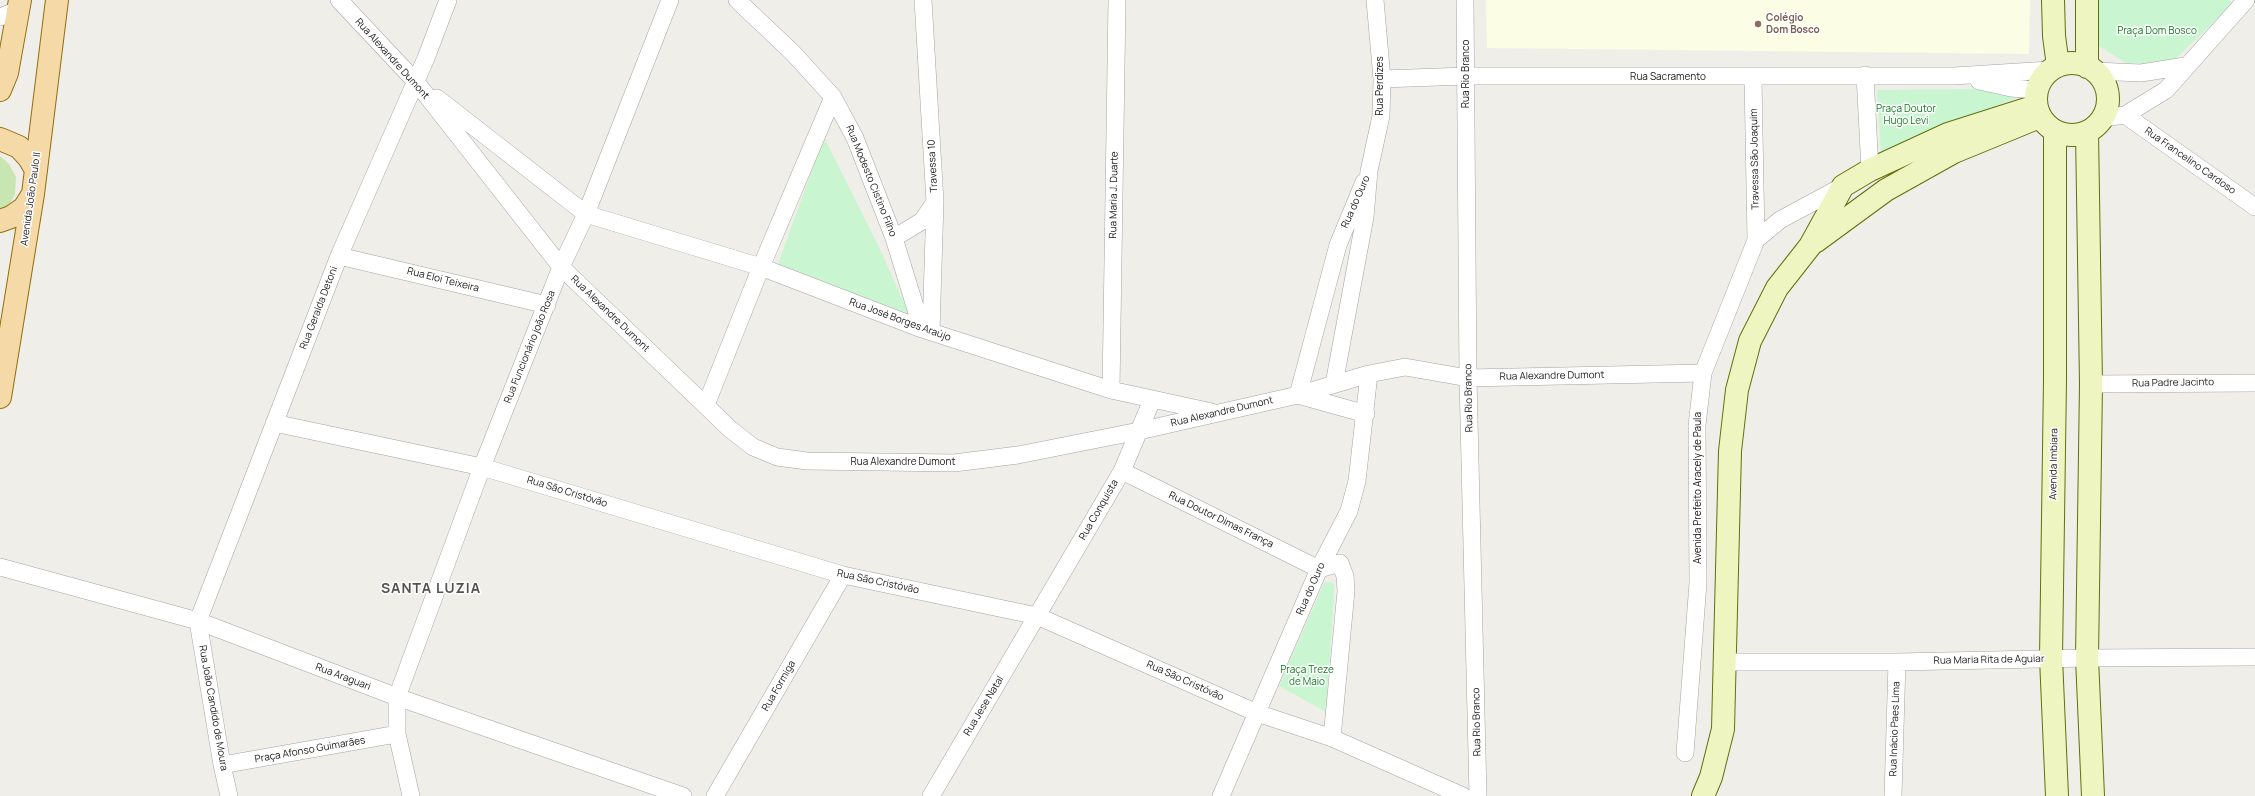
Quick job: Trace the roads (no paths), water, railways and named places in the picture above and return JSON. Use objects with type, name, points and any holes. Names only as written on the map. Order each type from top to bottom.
[{"type":"main road","name":"Avenida João Paulo II","points":[[0,396],[33,194],[57,0]]},
{"type":"main road","points":[[2053,0],[2054,68]]},
{"type":"main road","points":[[2087,0],[2091,69]]},
{"type":"main road","points":[[0,90],[7,73],[13,9]]},
{"type":"main road","points":[[2093,796],[2087,658],[2095,125],[2108,98],[2102,79],[2091,69],[2068,63],[2054,68],[2039,82],[2042,111],[2071,136],[2095,125]]},
{"type":"main road","name":"Avenida Prefeito Aracely de Paula","points":[[1703,796],[1711,777],[1723,730],[1730,450],[1736,390],[1750,341],[1777,288],[1810,246],[1843,186],[1870,170],[2042,111]]},
{"type":"main road","name":"Avenida Imbiara","points":[[2042,111],[2055,380],[2051,658],[2057,796]]},
{"type":"main road","points":[[0,139],[19,147],[29,158],[36,170]]},
{"type":"main road","name":"Avenida Prefeito Aracely de Paula","points":[[1810,246],[1951,143]]},
{"type":"main road","points":[[0,221],[11,218],[24,208],[33,194]]},
{"type":"street","name":"Rua Alexandre Dumont","points":[[339,0],[416,82],[561,267],[730,429],[753,447],[777,457],[807,461],[954,463],[1018,455],[1139,432],[1298,395],[1369,374],[1405,367],[1468,378],[1703,373]]},
{"type":"street","name":"Rua Geralda Detoni","points":[[198,620],[339,256],[416,82],[448,0]]},
{"type":"street","name":"Rua Funcionário joão Rosa","points":[[397,697],[482,467],[561,267],[586,214],[670,0]]},
{"type":"street","name":"Rua Modesto Cistino Filho","points":[[737,0],[793,53],[833,97],[855,138],[894,238],[926,331]]},
{"type":"street","name":"Travessa 10","points":[[923,0],[935,202],[926,331]]},
{"type":"street","name":"Rua Maria J. Duarte","points":[[1111,390],[1117,0]]},
{"type":"street","name":"Rua Perdizes","points":[[1369,171],[1381,116],[1382,80],[1375,0]]},
{"type":"street","name":"Rua Rio Branco","points":[[1466,0],[1468,378],[1478,796]]},
{"type":"street","points":[[2095,125],[2124,115],[2166,90],[2185,66],[2246,0]]},
{"type":"street","points":[[2091,69],[2141,73],[2185,66]]},
{"type":"street","points":[[1954,76],[2054,68]]},
{"type":"street","points":[[1864,75],[1870,170]]},
{"type":"street","name":"Rua Sacramento","points":[[1382,80],[1466,76],[1753,78],[1864,75],[1954,76]]},
{"type":"street","points":[[1954,76],[2011,88],[2042,111]]},
{"type":"street","name":"Travessa São Joaquim","points":[[1753,78],[1756,240]]},
{"type":"street","points":[[416,82],[586,214]]},
{"type":"street","points":[[706,406],[761,267],[833,97]]},
{"type":"street","name":"Rua Francelino Cardoso","points":[[2124,115],[2255,207]]},
{"type":"street","name":"Rua do Ouro","points":[[1334,384],[1365,217],[1369,171]]},
{"type":"street","name":"Rua do Ouro","points":[[1298,395],[1338,245],[1369,171]]},
{"type":"street","name":"Avenida Prefeito Aracely de Paula","points":[[1685,753],[1698,583],[1696,425],[1703,373],[1756,240],[1780,220],[1843,186]]},
{"type":"street","points":[[894,238],[922,221],[935,202]]},
{"type":"street","name":"Rua José Borges Araújo","points":[[586,214],[761,267],[926,331],[1111,390],[1218,413]]},
{"type":"street","name":"Rua Eloi Teixeira","points":[[339,256],[547,305]]},
{"type":"street","name":"Rua do Ouro","points":[[1222,796],[1319,569],[1349,511],[1357,481],[1366,414],[1369,374]]},
{"type":"street","name":"Rua Padre Jacinto","points":[[2091,384],[2255,383]]},
{"type":"street","points":[[1298,395],[1366,414]]},
{"type":"street","name":"Rua Conquista","points":[[1037,616],[1122,471],[1152,400]]},
{"type":"street","name":"Rua São Cristóvão","points":[[274,423],[482,467],[843,575],[1037,616],[1257,713],[1332,738],[1463,796]]},
{"type":"street","name":"Rua Doutor Dimas França","points":[[1122,471],[1319,569]]},
{"type":"street","points":[[1319,569],[1340,563],[1345,576],[1346,591],[1332,738]]},
{"type":"street","name":"Rua Araguari","points":[[0,567],[198,620],[397,697],[683,796]]},
{"type":"street","name":"Rua Formiga","points":[[715,796],[843,575]]},
{"type":"street","name":"Rua Jese Natal","points":[[931,796],[1037,616]]},
{"type":"street","name":"Rua João Candido de Moura","points":[[198,620],[222,765],[229,796]]},
{"type":"street","name":"Rua Maria Rita de Aguiar","points":[[1724,662],[1897,662],[2051,658],[2255,657]]},
{"type":"street","name":"Rua Inácio Paes Lima","points":[[1893,796],[1897,662]]},
{"type":"street","points":[[397,697],[397,734],[412,796]]},
{"type":"street","name":"Praça Afonso Guimarães","points":[[222,765],[397,734]]},
{"type":"place","name":"Colégio Dom Bosco","points":[[1758,24]]},
{"type":"district","name":"SANTA LUZIA","points":[[431,589]]},
{"type":"park label","name":"Praça Dom Bosco","points":[[2157,31]]},
{"type":"park label","name":"Praça Doutor Hugo Levi","points":[[1906,114]]},
{"type":"park label","name":"Praça Treze de Maio","points":[[1307,676]]}]
